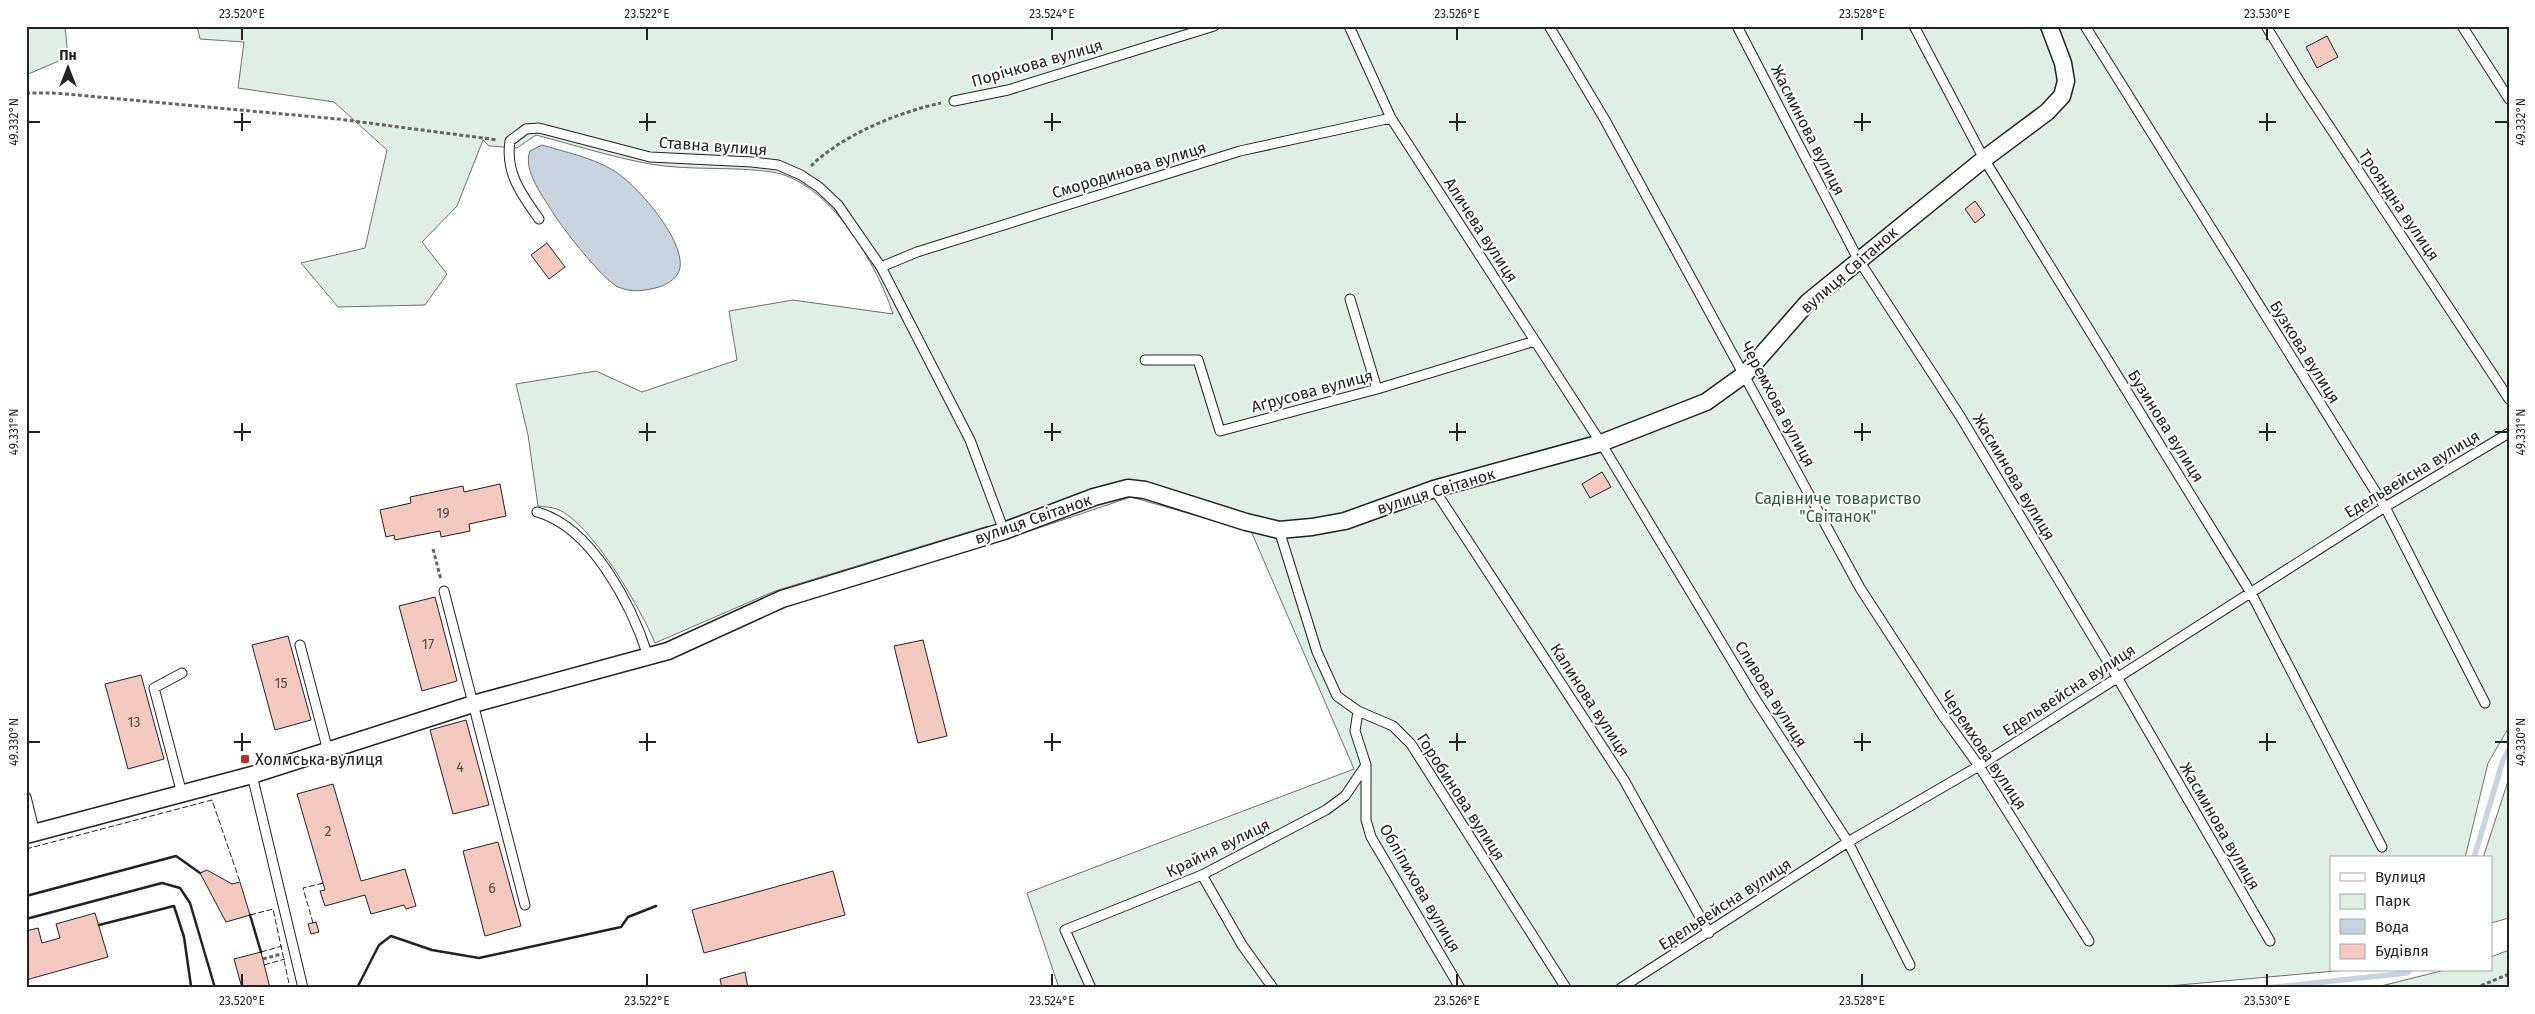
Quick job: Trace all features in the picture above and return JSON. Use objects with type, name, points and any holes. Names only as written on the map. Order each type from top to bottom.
[{"type":"street","name":"вулиця Світанок","points":[[648,656],[668,651],[782,599],[1004,531],[1094,498],[1128,488],[1145,490],[1246,522],[1279,530],[1344,521],[1434,489],[1601,443],[1706,402],[1745,374],[1808,302],[1984,159],[2047,112],[2062,96],[2066,81],[2063,63],[2049,26]]},
{"type":"street","points":[[31,834],[252,775],[473,704],[648,656]]},
{"type":"lane","name":"Порічкова вулиця","points":[[954,100],[1008,90],[1214,26]]},
{"type":"lane","name":"Аличева вулиця","points":[[1349,26],[1391,118],[1601,443]]},
{"type":"lane","name":"Черемхова вулиця","points":[[1549,26],[1605,120],[1860,588],[1943,716],[1979,766],[2089,940]]},
{"type":"lane","name":"Жасминова вулиця","points":[[1738,26],[1858,260],[1960,416],[2117,676],[2270,941]]},
{"type":"lane","name":"Бузинова вулиця","points":[[1914,26],[1984,159],[2251,593],[2382,847]]},
{"type":"lane","name":"Бузкова вулиця","points":[[2085,26],[2385,507],[2485,703]]},
{"type":"lane","name":"Трояндна вулиця","points":[[2266,26],[2509,399]]},
{"type":"lane","points":[[2462,26],[2509,99]]},
{"type":"lane","name":"Смородинова вулиця","points":[[881,267],[918,252],[1240,151],[1391,118]]},
{"type":"lane","name":"Ставна вулиця","points":[[510,141],[526,129],[539,128],[650,157],[778,165],[801,175],[819,187],[838,205],[881,267],[970,440],[1004,531]]},
{"type":"lane","points":[[510,141],[508,156],[518,189],[539,219]]},
{"type":"lane","points":[[1350,300],[1377,389]]},
{"type":"lane","name":"Аґрусова вулиця","points":[[1145,360],[1198,360],[1220,432],[1377,389],[1535,341]]},
{"type":"lane","name":"Едельвейсна вулиця","points":[[1620,988],[1709,933],[1848,842],[1979,766],[2117,676],[2385,507],[2509,433]]},
{"type":"lane","name":"Сливова вулиця","points":[[1601,443],[1754,697],[1848,842],[1910,965]]},
{"type":"lane","name":"Калинова вулиця","points":[[1434,489],[1624,780],[1709,933]]},
{"type":"lane","points":[[536,512],[562,523],[593,554],[628,605],[638,625],[648,656]]},
{"type":"lane","name":"Горобинова вулиця","points":[[1279,530],[1317,652],[1328,680],[1337,696],[1358,711],[1393,726],[1411,744],[1566,988]]},
{"type":"lane","points":[[444,591],[525,905]]},
{"type":"lane","points":[[300,645],[328,751]]},
{"type":"lane","points":[[182,672],[154,688],[182,794]]},
{"type":"lane","name":"Обліпихова вулиця","points":[[1358,711],[1355,731],[1366,766],[1366,820],[1371,837],[1460,988]]},
{"type":"lane","name":"Крайня вулиця","points":[[1091,988],[1065,930],[1202,874],[1326,810],[1345,796],[1366,766]]},
{"type":"lane","points":[[252,775],[304,988]]},
{"type":"lane","points":[[26,797],[31,834]]},
{"type":"lane","points":[[1202,874],[1242,944],[1272,988]]},
{"type":"path","points":[[26,93],[55,93],[338,119],[510,141]]},
{"type":"path","points":[[801,175],[828,152],[865,131],[906,112],[954,100]]},
{"type":"path","points":[[433,549],[444,591]]},
{"type":"path","points":[[2475,988],[2509,974]]},
{"type":"green space","points":[[26,26],[65,26],[68,57],[26,75]]},
{"type":"green space","name":"Садівниче товариство \"Світанок\"","points":[[197,26],[2509,26],[2509,727],[2488,763],[2465,856],[2330,856],[2330,971],[2146,988],[1059,988],[1027,893],[1354,769],[1251,531],[1131,497],[994,543],[988,526],[775,591],[655,643],[639,610],[614,568],[585,531],[570,517],[557,509],[538,506],[528,435],[516,384],[596,371],[642,392],[737,360],[729,311],[793,300],[893,314],[886,294],[863,249],[848,228],[813,191],[793,179],[772,172],[650,164],[536,135],[517,148],[489,146],[483,140],[457,206],[422,242],[447,274],[425,305],[338,307],[301,263],[365,248],[387,150],[334,102],[238,88],[244,42],[200,39]]},
{"type":"green space","points":[[2509,778],[2509,918],[2492,923],[2492,856],[2484,856]]},
{"type":"green space","points":[[2509,950],[2509,988],[2373,988],[2437,972],[2492,972],[2492,957]]},
{"type":"water","points":[[542,145],[595,161],[611,169],[632,185],[656,212],[675,242],[680,268],[675,278],[659,287],[633,291],[618,287],[603,275],[555,216],[536,185],[528,159],[530,151]]},
{"type":"building","points":[[2327,36],[2338,57],[2317,68],[2306,47]]},
{"type":"building","points":[[1975,201],[1985,215],[1975,223],[1965,209]]},
{"type":"building","points":[[547,243],[565,267],[549,279],[531,255]]},
{"type":"building","points":[[1602,472],[1611,487],[1590,498],[1582,484]]},
{"type":"building","points":[[500,484],[506,516],[469,524],[470,531],[441,537],[440,531],[395,540],[394,535],[386,537],[380,510],[411,503],[410,497],[463,486],[464,492]]},
{"type":"building","points":[[435,597],[457,681],[422,691],[399,606]]},
{"type":"building","points":[[288,636],[311,720],[275,730],[252,645]]},
{"type":"building","points":[[923,640],[947,736],[918,743],[894,646]]},
{"type":"building","points":[[141,675],[164,759],[128,769],[105,684]]},
{"type":"building","points":[[466,720],[489,805],[453,814],[430,730]]},
{"type":"building","points":[[333,784],[361,881],[405,869],[416,906],[406,909],[404,905],[371,914],[365,895],[325,906],[320,891],[325,890],[297,794]]},
{"type":"building","points":[[498,842],[521,926],[485,936],[463,851]]},
{"type":"building","points":[[207,870],[232,884],[240,882],[250,915],[226,922],[200,873]]},
{"type":"building","points":[[833,871],[845,915],[704,953],[692,910]]},
{"type":"building","points":[[95,913],[108,957],[26,980],[26,931],[38,928],[42,943],[60,938],[56,924]]},
{"type":"building","points":[[316,922],[319,932],[311,934],[308,924]]},
{"type":"building","points":[[261,952],[270,988],[242,988],[234,959]]},
{"type":"building","points":[[745,972],[748,988],[722,988],[720,979]]},
{"type":"waterway","points":[[2475,856],[2503,760],[2509,749]]},
{"type":"waterway","points":[[2267,988],[2408,972]]},
{"type":"fence","points":[[26,849],[212,800],[240,882]]},
{"type":"fence","points":[[313,923],[303,888],[324,883]]},
{"type":"fence","points":[[250,915],[273,909],[290,988]]},
{"type":"fence","points":[[261,952],[282,946]]},
{"type":"fence","points":[[264,965],[285,959]]},
{"type":"wall","points":[[26,896],[176,856],[200,873]]},
{"type":"wall","points":[[26,919],[162,883],[180,888],[190,903],[215,988]]},
{"type":"wall","points":[[99,925],[174,906],[184,937],[191,986]]},
{"type":"wall","points":[[357,988],[379,945],[391,936],[432,950],[479,958],[621,927],[628,917],[656,906]]},
{"type":"wall","points":[[250,915],[261,952]]},
{"type":"place","name":"Холмська вулиця","points":[[245,759]]}]
